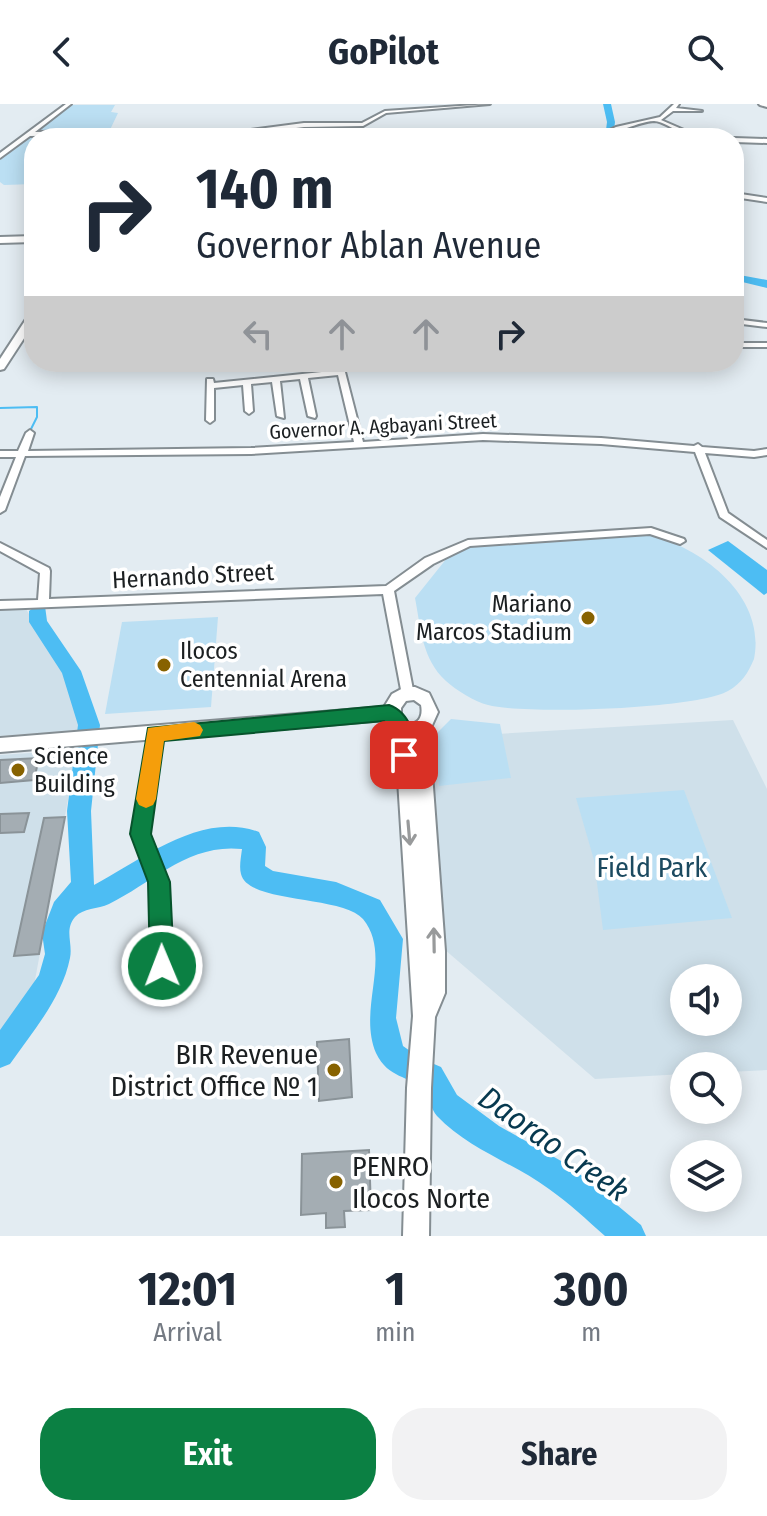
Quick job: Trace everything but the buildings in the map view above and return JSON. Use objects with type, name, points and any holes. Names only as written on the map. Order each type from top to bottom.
[{"type":"main road","points":[[0,240],[24,239]]},
{"type":"main road","points":[[0,367],[24,330]]},
{"type":"main road","points":[[0,745],[155,734],[404,723],[429,721],[431,707],[425,699],[408,695],[392,703],[404,723],[435,951],[434,993],[424,1016],[421,1048],[416,1236]]},
{"type":"street","points":[[38,128],[69,104]]},
{"type":"street","points":[[283,128],[363,124],[385,112],[488,104]]},
{"type":"street","points":[[618,128],[658,120],[677,104]]},
{"type":"street","points":[[385,106],[456,107]]},
{"type":"street","points":[[670,109],[700,111]]},
{"type":"street","points":[[658,120],[676,128]]},
{"type":"street","points":[[0,156],[24,138]]},
{"type":"street","points":[[744,140],[767,141]]},
{"type":"street","points":[[744,197],[767,200]]},
{"type":"street","points":[[744,322],[767,324],[767,344],[744,345]]},
{"type":"street","points":[[210,372],[210,420]]},
{"type":"street","points":[[210,386],[304,378],[333,372]]},
{"type":"street","points":[[340,372],[344,375],[359,443]]},
{"type":"street","points":[[304,378],[312,416]]},
{"type":"street","points":[[276,381],[281,416]]},
{"type":"street","points":[[247,383],[249,411]]},
{"type":"street","points":[[0,510],[30,433]]},
{"type":"street","name":"Governor A. Agbayani Street","points":[[0,454],[251,451],[483,437],[698,447],[754,454],[767,452]]},
{"type":"street","points":[[698,447],[724,515],[767,545]]},
{"type":"street","points":[[408,695],[388,590],[429,561],[468,543],[651,531],[680,541]]},
{"type":"street","points":[[0,546],[45,571],[43,604]]},
{"type":"street","name":"Hernando Street","points":[[0,605],[388,590]]},
{"type":"street","points":[[155,734],[140,834],[161,900],[162,966]]},
{"type":"shaded area","points":[[26,609],[79,700],[84,730],[0,736],[0,610]]},
{"type":"shaded area","points":[[733,720],[767,789],[767,1070],[742,1071],[742,1052],[670,1052],[670,1075],[595,1079],[444,949],[430,738]]},
{"type":"shaded area","points":[[77,750],[31,1002],[0,1042],[0,755]]},
{"type":"green space","points":[[71,105],[115,105],[111,112],[118,113],[111,128],[42,128]]},
{"type":"green space","points":[[24,142],[24,184],[4,185],[0,182],[0,160]]},
{"type":"green space","name":"Mariano Marcos Stadium","points":[[647,534],[687,549],[707,562],[739,594],[750,614],[755,635],[754,659],[744,677],[728,691],[710,697],[648,706],[572,710],[508,708],[483,703],[466,695],[446,681],[432,663],[424,643],[415,598],[451,553],[470,546]]},
{"type":"green space","name":"Ilocos Centennial Arena","points":[[218,617],[211,707],[105,714],[122,622]]},
{"type":"green space","points":[[451,719],[500,724],[511,778],[439,786],[436,734]]},
{"type":"green space","name":"Field Park","points":[[684,790],[732,918],[603,930],[594,860],[576,798]]},
{"type":"water","points":[[728,541],[767,570],[767,593],[764,595],[708,550]]},
{"type":"waterway","points":[[607,104],[610,128]]},
{"type":"waterway","points":[[744,279],[767,284]]},
{"type":"waterway","points":[[0,408],[37,407],[37,417],[30,431]]},
{"type":"waterway","points":[[38,611],[38,622],[71,671],[89,725],[79,811],[83,883],[73,902]]},
{"type":"waterway","name":"Daorao Creek","points":[[73,902],[101,895],[158,859],[220,836],[251,840],[254,847],[252,872],[269,882],[336,894],[371,909],[377,923],[390,939],[382,1018],[387,1045],[393,1056],[411,1069],[431,1077],[447,1105],[488,1137],[559,1177],[630,1236]]},
{"type":"waterway","points":[[0,1054],[50,982],[58,954],[55,933],[63,911],[73,902]]},
{"type":"slow traffic","points":[[146,799],[155,734],[194,730]]},
{"type":"place","name":"Mariano Marcos Stadium","points":[[588,618]]},
{"type":"place","name":"Ilocos Centennial Arena","points":[[164,665]]},
{"type":"place","name":"Science Building","points":[[18,770]]},
{"type":"place","name":"BIR Revenue District Office № 1","points":[[334,1070]]},
{"type":"place","name":"PENRO Ilocos Norte","points":[[336,1182]]},
{"type":"route","points":[[162,966],[159,882],[140,834],[155,734],[389,713],[394,722],[403,728],[404,755]]}]
